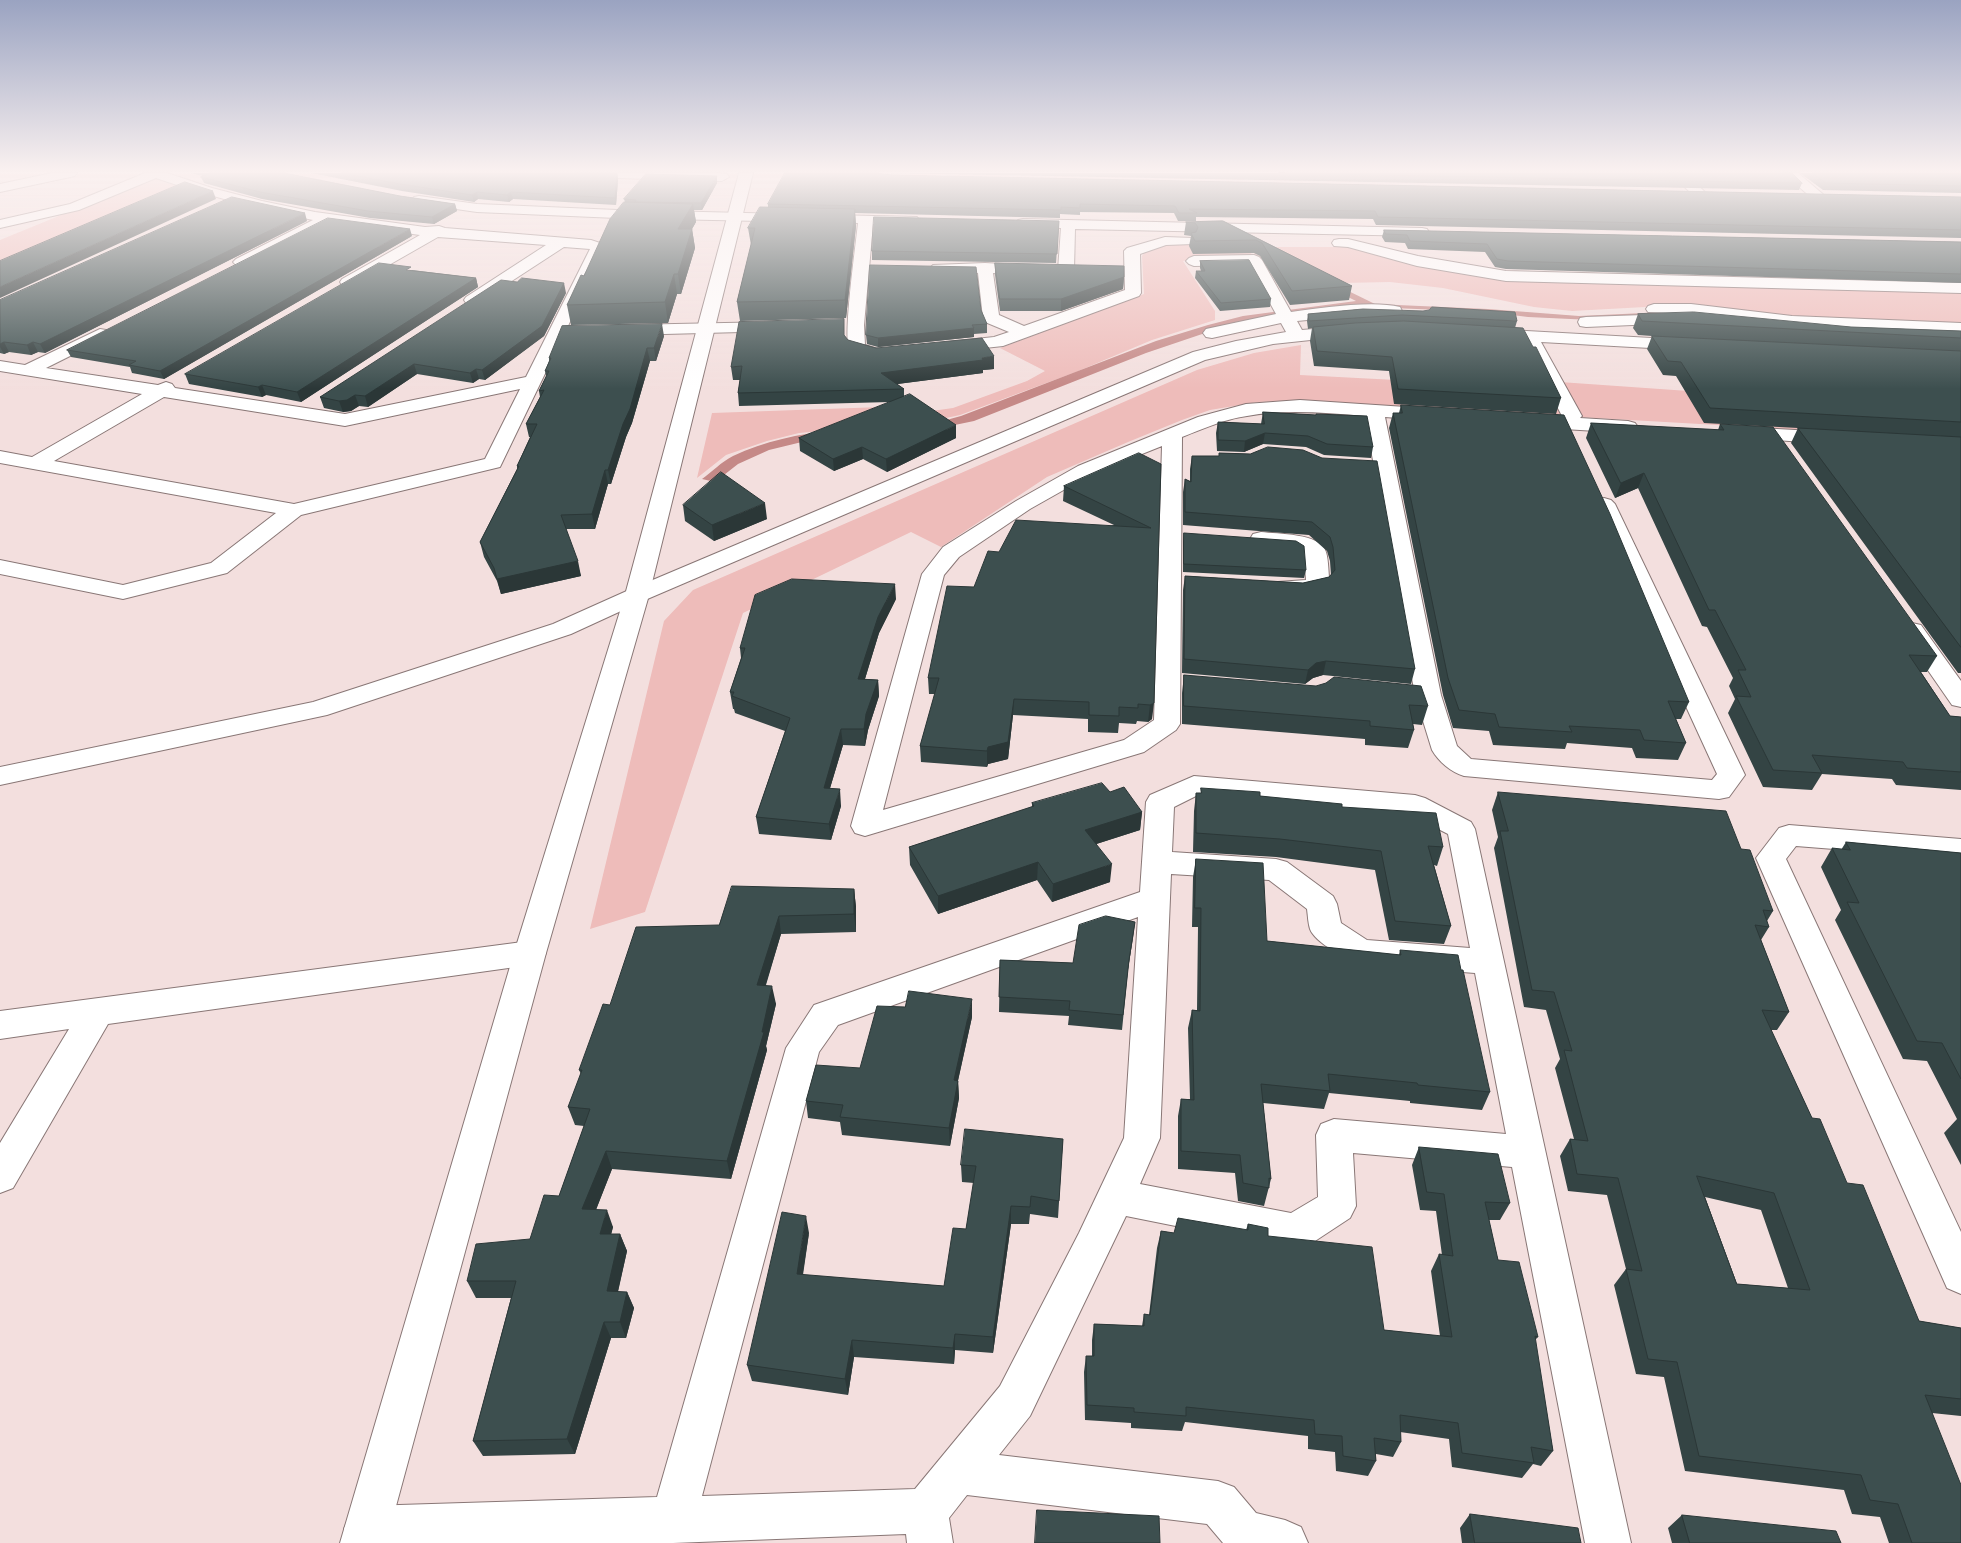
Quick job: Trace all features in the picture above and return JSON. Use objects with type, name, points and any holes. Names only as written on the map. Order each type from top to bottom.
[{"type":"street","points":[[229,268],[275,245]]},
{"type":"street","points":[[332,292],[412,245]]},
{"type":"street","points":[[455,311],[556,245]]},
{"type":"street","points":[[0,457],[294,510],[494,463],[598,247],[593,245]]},
{"type":"street","points":[[727,245],[707,328],[637,595],[530,953],[365,1536],[673,1520],[928,1527],[958,1472],[1015,1401],[1093,1246],[1142,1138],[1160,802],[1194,785],[1416,805],[1461,829],[1608,1543]]},
{"type":"street","points":[[864,245],[856,325],[856,348],[877,354],[905,351]]},
{"type":"street","points":[[1066,270],[1067,245]]},
{"type":"street","points":[[932,348],[997,342],[1133,293],[1132,251],[1150,245]]},
{"type":"street","points":[[1356,245],[1417,261],[1506,276],[1961,288]]},
{"type":"street","points":[[1194,261],[1254,260],[1296,336]]},
{"type":"street","points":[[862,266],[881,267]]},
{"type":"street","points":[[1639,266],[1652,280]]},
{"type":"street","points":[[919,267],[1085,270]]},
{"type":"street","points":[[985,268],[991,318],[1025,333]]},
{"type":"street","points":[[1113,270],[1132,271]]},
{"type":"street","points":[[1590,312],[1691,309],[1792,321],[1961,328]]},
{"type":"street","points":[[1212,333],[1256,321],[1285,316],[1354,310],[1411,312]]},
{"type":"street","points":[[1469,333],[1533,328],[1568,322],[1689,319],[1812,332],[1961,339]]},
{"type":"street","points":[[836,326],[856,325]]},
{"type":"street","points":[[28,370],[115,326]]},
{"type":"street","points":[[613,330],[787,326]]},
{"type":"street","points":[[1533,328],[1706,346]]},
{"type":"street","points":[[1533,328],[1572,416],[1567,423]]},
{"type":"street","points":[[0,776],[318,709],[562,629],[637,595],[1199,356],[1229,347],[1296,336],[1364,331]]},
{"type":"street","points":[[557,332],[576,332]]},
{"type":"street","points":[[0,366],[345,420],[533,381]]},
{"type":"street","points":[[36,463],[186,376]]},
{"type":"street","points":[[300,413],[324,397]]},
{"type":"street","points":[[1178,449],[1180,533],[1177,683],[1167,724],[1134,746],[865,826],[933,574],[952,552],[1023,505],[1086,470],[1178,449],[1205,421],[1246,410],[1300,406],[1451,416]]},
{"type":"street","points":[[1374,411],[1376,466],[1428,695],[1445,750],[1464,768],[1720,790],[1731,774],[1596,486]]},
{"type":"street","points":[[1518,420],[1645,428]]},
{"type":"street","points":[[1567,423],[1579,450]]},
{"type":"street","points":[[1724,432],[1852,439]]},
{"type":"street","points":[[1773,435],[1790,459]]},
{"type":"street","points":[[0,567],[124,592],[218,568],[294,510]]},
{"type":"street","points":[[1245,538],[1300,542],[1314,551],[1318,584],[1300,588],[1263,586]]},
{"type":"street","points":[[1898,611],[1961,699]]},
{"type":"street","points":[[1400,692],[1428,695]]},
{"type":"street","points":[[1961,849],[1790,835],[1771,858],[1961,1275]]},
{"type":"street","points":[[1157,862],[1276,870],[1322,904],[1326,929],[1361,952],[1488,962]]},
{"type":"street","points":[[673,1520],[803,1048],[826,1015],[1155,899]]},
{"type":"street","points":[[0,1025],[530,953]]},
{"type":"street","points":[[0,1176],[98,1011]]},
{"type":"street","points":[[1115,1197],[1295,1232],[1337,1206],[1334,1135],[1528,1152]]},
{"type":"street","points":[[958,1472],[1218,1503],[1243,1532],[1284,1543]]},
{"type":"shaded area","points":[[0,245],[52,245],[0,267]]},
{"type":"shaded area","points":[[1165,245],[1244,247],[1255,257],[1183,261],[1215,311],[1215,320],[1152,340],[1076,372],[960,415],[937,420],[799,433],[767,441],[726,455],[697,478],[712,413],[882,407],[889,417],[953,408],[1027,381],[1045,371],[1000,348],[1144,294],[1142,256],[1145,252]]},
{"type":"shaded area","points":[[1247,247],[1348,247],[1511,280],[1961,292],[1961,324],[1804,319],[1663,306],[1572,311],[1534,307],[1443,288],[1390,282],[1341,283],[1284,257],[1258,257]]},
{"type":"shaded area","points":[[1285,260],[1375,304],[1488,309],[1579,316],[1666,312],[1692,313],[1592,320],[1528,317],[1488,312],[1369,307],[1214,330],[1146,353],[974,421],[945,427],[806,441],[769,450],[738,464],[715,482],[702,479],[733,456],[757,446],[782,439],[861,427],[939,422],[961,416],[1156,341],[1208,325],[1243,316],[1356,301],[1276,261]]},
{"type":"shaded area","points":[[1301,345],[1300,375],[1549,388],[1562,417],[1288,401],[1258,402],[1210,410],[1128,442],[1047,477],[941,547],[911,532],[743,613],[645,912],[590,929],[664,621],[693,590],[1197,370],[1254,353]]},
{"type":"shaded area","points":[[1560,382],[1874,404],[1961,439],[1578,417]]},
{"type":"building","points":[[37,245],[93,245],[0,287],[0,261]]},
{"type":"building","points":[[124,245],[240,245],[40,344],[33,342],[27,345],[4,342],[0,344],[0,300]]},
{"type":"building","points":[[275,245],[382,245],[160,371],[129,365],[136,361],[67,350]]},
{"type":"building","points":[[598,245],[687,245],[678,274],[674,274],[665,302],[567,305],[581,275],[584,276]]},
{"type":"building","points":[[751,245],[851,245],[845,300],[737,302]]},
{"type":"building","points":[[872,245],[1058,245],[1057,254],[872,251]]},
{"type":"building","points":[[1263,245],[1271,245],[1352,286],[1292,291]]},
{"type":"building","points":[[1488,245],[1961,245],[1961,274],[1508,261],[1497,259]]},
{"type":"building","points":[[1249,260],[1271,299],[1221,303],[1196,271],[1205,271],[1200,261]]},
{"type":"building","points":[[379,263],[411,267],[406,270],[476,278],[297,392],[185,374]]},
{"type":"building","points":[[995,263],[1124,266],[1124,277],[1061,299],[1000,299]]},
{"type":"building","points":[[870,265],[976,267],[981,310],[987,324],[972,325],[974,328],[878,338],[866,335]]},
{"type":"building","points":[[522,278],[564,283],[542,326],[482,370],[476,369],[470,373],[414,364],[365,396],[355,395],[347,400],[339,401],[320,397],[501,280],[517,282]]},
{"type":"building","points":[[1432,307],[1515,312],[1517,321],[1402,315],[1309,321],[1308,314],[1363,309],[1423,311],[1429,310]]},
{"type":"building","points":[[1694,312],[1851,327],[1961,331],[1961,338],[1642,321],[1638,314]]},
{"type":"building","points":[[844,319],[844,335],[848,340],[876,348],[982,338],[994,356],[982,358],[983,360],[881,373],[904,389],[738,393],[742,366],[731,367],[739,322]]},
{"type":"building","points":[[1404,321],[1523,328],[1533,347],[1536,347],[1561,398],[1398,389],[1392,357],[1317,351],[1313,327]]},
{"type":"building","points":[[662,324],[654,348],[647,348],[630,409],[608,470],[605,470],[592,514],[561,515],[578,561],[497,579],[494,568],[480,542],[519,466],[517,466],[537,424],[526,424],[544,390],[539,391],[549,371],[545,371],[562,326]]},
{"type":"building","points":[[1652,336],[1961,351],[1961,422],[1710,408],[1681,362],[1668,361]]},
{"type":"building","points":[[910,394],[956,425],[886,459],[862,447],[833,459],[799,438]]},
{"type":"building","points":[[1401,405],[1564,415],[1610,514],[1689,702],[1668,701],[1686,743],[1644,740],[1640,730],[1569,726],[1572,732],[1499,727],[1495,714],[1459,710],[1448,678],[1393,413],[1402,413]]},
{"type":"building","points":[[1263,412],[1367,416],[1373,447],[1327,444],[1308,436],[1265,433],[1245,441],[1218,440],[1218,422],[1264,424]]},
{"type":"building","points":[[1591,423],[1724,430],[1720,424],[1773,427],[1937,656],[1909,655],[1950,716],[1961,717],[1961,772],[1907,768],[1903,762],[1812,755],[1822,773],[1773,770],[1736,696],[1751,697],[1738,670],[1746,670],[1715,610],[1709,610],[1644,473],[1621,483]]},
{"type":"building","points":[[1798,428],[1961,437],[1961,647]]},
{"type":"building","points":[[1268,447],[1303,450],[1322,458],[1377,461],[1415,669],[1326,661],[1316,663],[1308,670],[1184,659],[1185,576],[1303,583],[1329,577],[1335,570],[1330,537],[1312,522],[1185,512],[1185,479],[1191,482],[1192,456],[1219,456],[1219,453],[1250,454]]},
{"type":"building","points":[[1139,453],[1161,464],[1154,703],[1150,705],[1138,704],[1138,708],[1119,707],[1119,716],[1089,715],[1089,702],[1014,699],[1008,742],[988,747],[987,751],[920,746],[939,678],[928,678],[947,586],[974,587],[988,551],[999,552],[1016,520],[1151,528],[1064,486]]},
{"type":"building","points":[[721,472],[765,503],[712,525],[683,505]]},
{"type":"building","points":[[1184,533],[1296,541],[1304,546],[1306,570],[1184,564]]},
{"type":"building","points":[[792,579],[895,584],[878,617],[858,679],[878,680],[866,714],[864,729],[841,729],[824,788],[840,789],[829,824],[756,817],[790,718],[732,696],[734,692],[730,692],[745,648],[740,648],[755,595]]},
{"type":"building","points":[[1184,675],[1316,686],[1326,683],[1334,677],[1421,686],[1428,706],[1409,705],[1414,730],[1370,726],[1370,721],[1184,706]]},
{"type":"building","points":[[1102,783],[1110,792],[1124,787],[1142,812],[1085,830],[1112,864],[1053,884],[1038,862],[938,896],[909,847],[1034,806],[1032,803]]},
{"type":"building","points":[[1201,788],[1260,792],[1260,796],[1342,804],[1342,807],[1436,813],[1443,847],[1428,846],[1451,926],[1395,921],[1381,851],[1280,839],[1196,833],[1196,793],[1201,793]]},
{"type":"building","points":[[1498,792],[1726,811],[1741,849],[1750,850],[1773,911],[1763,910],[1769,927],[1755,925],[1789,1012],[1762,1010],[1812,1118],[1820,1119],[1847,1183],[1863,1185],[1919,1321],[1961,1328],[1961,1399],[1925,1395],[1961,1485],[1961,1543],[1912,1543],[1898,1504],[1870,1500],[1861,1475],[1699,1456],[1677,1362],[1648,1359],[1626,1269],[1642,1271],[1618,1178],[1577,1174],[1570,1139],[1588,1141],[1564,1050],[1572,1051],[1554,992],[1532,990],[1500,831],[1508,831]],"holes":[[[1697,1176],[1774,1193],[1810,1290],[1737,1284]]]},
{"type":"building","points":[[1846,842],[1961,853],[1961,1079],[1942,1043],[1917,1041],[1847,902],[1859,903],[1832,848],[1850,850]]},
{"type":"building","points":[[1196,859],[1263,863],[1267,941],[1401,955],[1400,950],[1458,955],[1490,1092],[1328,1074],[1330,1091],[1261,1084],[1271,1179],[1269,1178],[1269,1188],[1243,1183],[1240,1155],[1181,1151],[1181,1099],[1194,1100],[1192,1010],[1200,1011],[1201,908],[1195,908]]},
{"type":"building","points":[[732,886],[854,889],[854,914],[779,916],[757,985],[772,986],[762,1032],[764,1032],[727,1161],[606,1151],[582,1209],[607,1210],[600,1234],[620,1234],[607,1291],[627,1292],[620,1322],[604,1322],[567,1439],[473,1441],[516,1281],[467,1281],[476,1244],[530,1239],[544,1195],[559,1196],[590,1109],[568,1107],[603,1004],[610,1005],[636,927],[719,925]]},
{"type":"building","points":[[1106,916],[1135,922],[1123,1015],[1069,1010],[1070,1001],[999,997],[1000,960],[1073,963],[1079,925]]},
{"type":"building","points":[[909,991],[972,999],[954,1080],[958,1081],[949,1128],[840,1117],[843,1105],[806,1101],[816,1065],[860,1068],[877,1006],[905,1007]]},
{"type":"building","points":[[965,1129],[1063,1139],[1059,1201],[1031,1196],[1030,1207],[1011,1206],[993,1337],[955,1334],[953,1348],[852,1340],[845,1379],[747,1365],[782,1212],[806,1216],[797,1274],[944,1286],[953,1228],[966,1229],[976,1166],[961,1165]]},
{"type":"building","points":[[1419,1147],[1498,1154],[1510,1203],[1485,1202],[1498,1260],[1519,1262],[1538,1337],[1535,1336],[1553,1451],[1531,1447],[1534,1463],[1462,1453],[1458,1423],[1400,1415],[1401,1442],[1374,1438],[1376,1461],[1343,1456],[1342,1436],[1315,1434],[1314,1420],[1186,1407],[1186,1416],[1134,1412],[1134,1408],[1087,1405],[1086,1356],[1094,1356],[1094,1324],[1144,1326],[1144,1314],[1150,1315],[1161,1231],[1174,1233],[1178,1218],[1248,1230],[1248,1224],[1268,1228],[1268,1236],[1372,1247],[1384,1330],[1452,1337],[1439,1254],[1453,1256],[1444,1194],[1427,1192]]},
{"type":"building","points":[[1037,1510],[1159,1516],[1160,1543],[1035,1543]]},
{"type":"building","points":[[1470,1514],[1578,1528],[1581,1543],[1475,1543]]},
{"type":"building","points":[[1682,1515],[1836,1531],[1841,1543],[1690,1543]]}]
